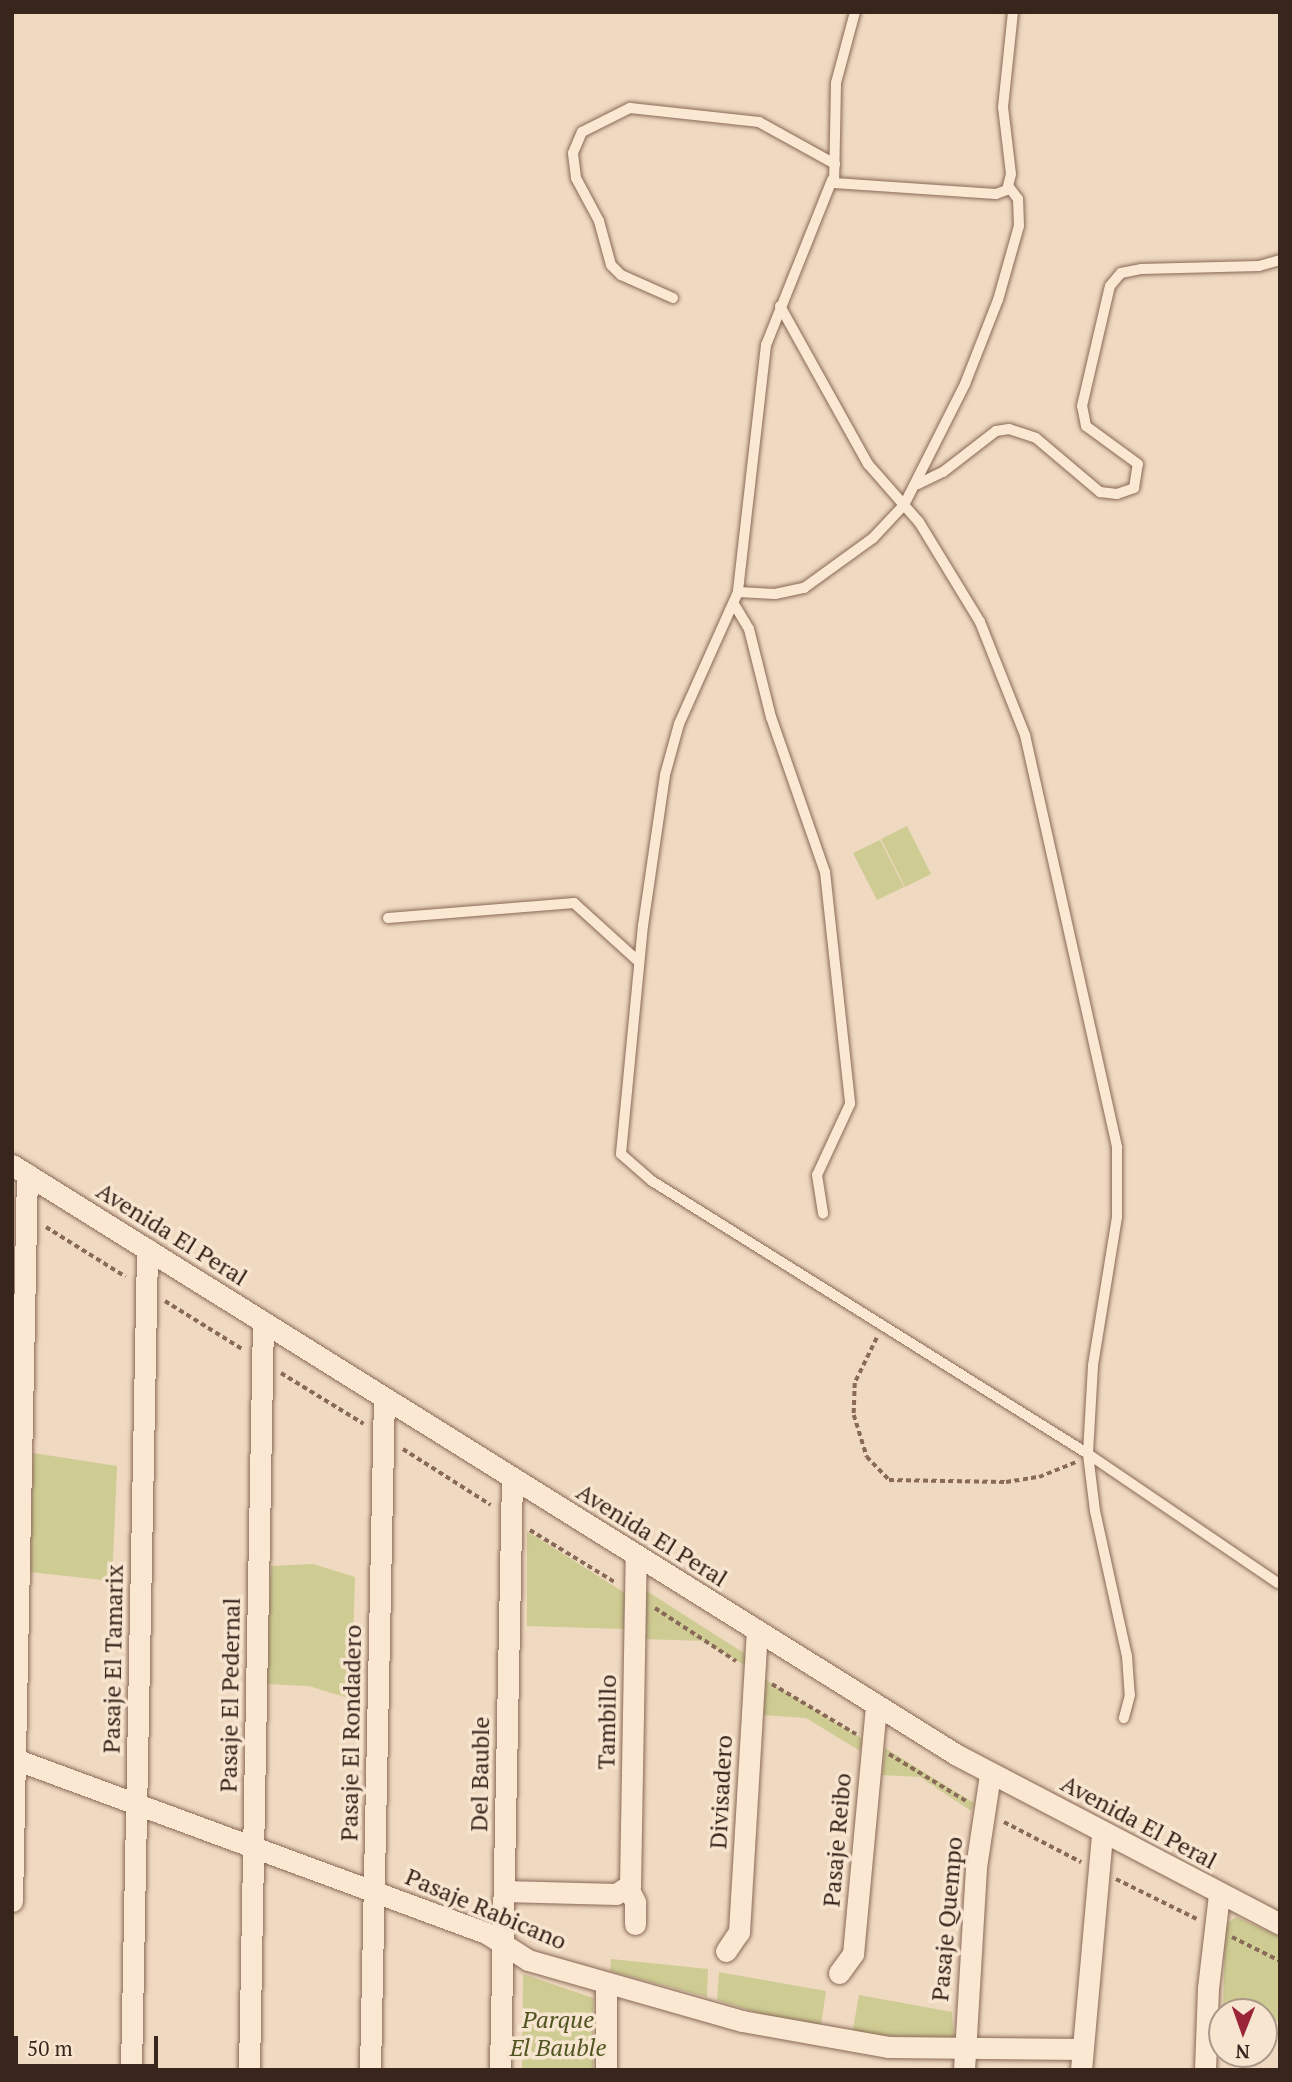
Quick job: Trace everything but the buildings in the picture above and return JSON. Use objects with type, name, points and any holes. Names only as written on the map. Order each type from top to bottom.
[{"type":"street","name":"Avenida El Peral","points":[[19,1169],[989,1774],[1280,1924]]},
{"type":"street","points":[[12,1901],[19,1169]]},
{"type":"street","name":"Pasaje El Tamarix","points":[[131,2070],[147,1250]]},
{"type":"street","name":"Pasaje El Pedernal","points":[[249,2070],[263,1322]]},
{"type":"street","name":"Pasaje El Rondadero","points":[[370,2070],[384,1398]]},
{"type":"street","name":"Del Bauble","points":[[500,2070],[512,1478]]},
{"type":"street","name":"Tambillo","points":[[635,1924],[635,1902],[628,1888],[636,1556]]},
{"type":"street","name":"Divisadero","points":[[726,1951],[739,1932],[757,1631]]},
{"type":"street","name":"Pasaje Reibo","points":[[839,1973],[853,1954],[876,1705]]},
{"type":"street","name":"Pasaje Rabicano","points":[[14,1758],[486,1933],[528,1960],[606,1984],[817,2037],[964,2060],[1081,2059]]},
{"type":"street","name":"Pasaje Quempo","points":[[964,2060],[976,1867],[989,1774]]},
{"type":"street","points":[[1081,2059],[1102,1833]]},
{"type":"street","points":[[504,1891],[616,1894],[628,1888]]},
{"type":"street","points":[[1205,2070],[1208,1987],[1219,1894]]},
{"type":"street","points":[[606,1984],[606,2070]]},
{"type":"lane","points":[[855,12],[836,83],[835,164],[832,180],[780,306],[764,357],[754,481],[738,592],[668,758],[639,961],[621,1154],[652,1181],[1088,1454],[1278,1583]]},
{"type":"lane","points":[[738,592],[775,594],[804,588],[873,538],[904,505],[918,484],[965,383],[1014,250],[1020,215],[1018,199],[1009,187],[1003,107],[1013,12]]},
{"type":"lane","points":[[673,298],[621,275],[611,265],[600,221],[576,178],[573,153],[582,132],[630,108],[759,122],[835,164]]},
{"type":"lane","points":[[832,180],[843,187],[996,194],[1009,187]]},
{"type":"lane","points":[[918,484],[943,472],[996,431],[1009,429],[1036,438],[1100,492],[1117,494],[1134,488],[1138,464],[1086,426],[1082,406],[1110,286],[1121,273],[1141,269],[1259,266],[1280,260]]},
{"type":"lane","points":[[780,306],[868,464],[904,505],[980,622],[1025,735],[1102,1065],[1120,1174],[1093,1366],[1088,1454],[1095,1511],[1127,1656],[1130,1695],[1124,1718]]},
{"type":"lane","points":[[734,604],[749,629],[771,716],[825,872],[850,1104],[817,1175],[823,1214]]},
{"type":"lane","points":[[388,918],[574,903],[639,961]]},
{"type":"path","points":[[883,1327],[855,1383],[853,1399],[864,1450],[875,1470],[890,1480],[1022,1480],[1055,1472],[1088,1454]]},
{"type":"green space","points":[[907,826],[931,874],[905,887],[881,839]]},
{"type":"green space","points":[[880,840],[904,887],[877,900],[853,853]]},
{"type":"green space","points":[[33,1453],[117,1466],[112,1581],[30,1572]]},
{"type":"green space","points":[[527,1531],[625,1593],[624,1629],[527,1626]]},
{"type":"green space","points":[[313,1564],[355,1577],[351,1699],[309,1686],[266,1684],[271,1566]]},
{"type":"green space","points":[[645,1590],[747,1655],[746,1666],[704,1641],[644,1639]]},
{"type":"green space","points":[[764,1679],[863,1739],[860,1751],[806,1718],[762,1715]]},
{"type":"green space","points":[[885,1748],[974,1803],[971,1811],[920,1777],[882,1775]]},
{"type":"green space","points":[[1236,1917],[1280,1937],[1280,2021],[1278,1998],[1223,1998],[1225,1925]]},
{"type":"green space","points":[[611,1959],[708,1969],[707,1997],[610,1971]]},
{"type":"green space","points":[[719,1972],[826,1991],[821,2025],[774,2018],[717,2000]]},
{"type":"green space","name":"Parque El Bauble","points":[[523,1974],[593,1998],[593,2070],[522,2070]]},
{"type":"green space","points":[[859,1995],[952,2012],[954,2039],[852,2034]]}]
